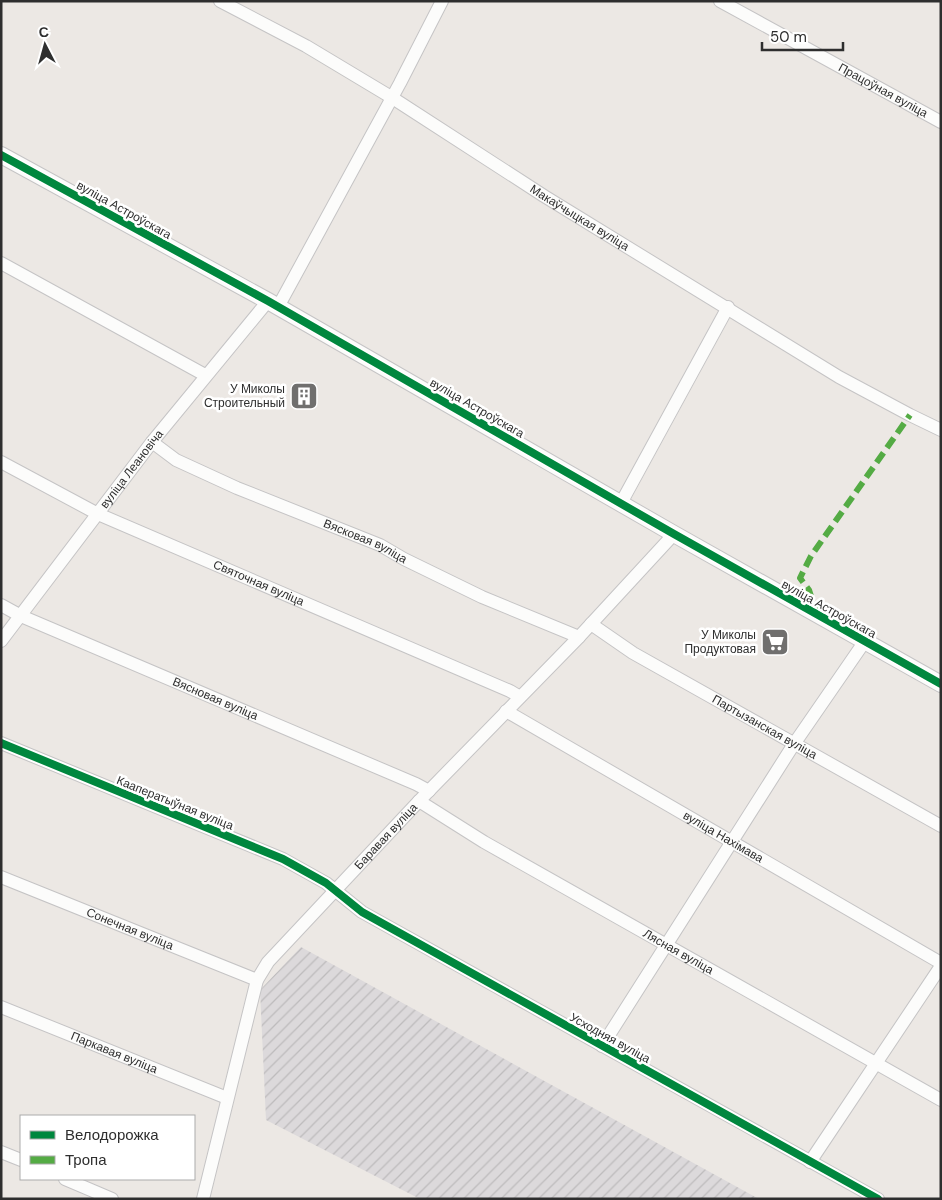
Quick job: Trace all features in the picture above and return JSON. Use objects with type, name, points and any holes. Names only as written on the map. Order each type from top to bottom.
[{"type":"street","name":"Макаўчыцкая вуліца","points":[[220,1],[306,46],[392,97],[544,196],[728,307],[839,377],[941,430]]},
{"type":"street","name":"вуліца Леановіча","points":[[1,642],[205,375],[273,304],[392,97],[442,1]]},
{"type":"street","name":"Працоўная вуліца","points":[[720,1],[941,122]]},
{"type":"street","name":"вуліца Астроўскага","points":[[1,155],[273,304],[674,534],[941,684]]},
{"type":"street","points":[[1,262],[205,375]]},
{"type":"street","points":[[621,503],[728,307]]},
{"type":"street","name":"Вясковая вуліца","points":[[152,442],[176,460],[237,488],[380,544],[404,559],[482,596],[580,637]]},
{"type":"street","name":"Святочная вуліца","points":[[1,462],[98,514],[510,691],[520,697]]},
{"type":"street","name":"Баравая вуліца","points":[[203,1199],[257,980],[268,962],[419,801],[580,637],[674,534]]},
{"type":"street","name":"Вясновая вуліца","points":[[1,605],[21,616],[429,791]]},
{"type":"street","name":"Партызанская вуліца","points":[[591,624],[633,654],[941,826]]},
{"type":"street","points":[[602,1046],[668,946],[794,744],[865,641]]},
{"type":"street","name":"вуліца Нахімава","points":[[506,711],[941,965]]},
{"type":"street","name":"Кааператыўная вуліца","points":[[1,743],[283,859],[326,883],[336,891]]},
{"type":"street","name":"Лясная вуліца","points":[[419,801],[484,842],[941,1100]]},
{"type":"street","name":"Сонечная вуліца","points":[[1,877],[257,980]]},
{"type":"street","name":"Усходняя вуліца","points":[[336,891],[362,912],[878,1199]]},
{"type":"street","points":[[810,1162],[877,1064],[941,965]]},
{"type":"street","name":"Паркавая вуліца","points":[[1,1007],[227,1098]]},
{"type":"street","points":[[1,1152],[20,1160]]},
{"type":"street","points":[[67,1180],[112,1199]]},
{"type":"shaded area","points":[[301,947],[759,1199],[420,1199],[266,1120],[260,990]]},
{"type":"marked path","points":[[817,615],[809,590],[800,578],[811,556],[910,415]]},
{"type":"cycle path","points":[[1,155],[268,301],[674,534],[941,684]]},
{"type":"cycle path","points":[[1,743],[283,859],[326,883],[362,912],[878,1199]]},
{"type":"place","name":"У Миколы Строительный","points":[[304,396]]},
{"type":"place","name":"У Миколы Продуктовая","points":[[775,642]]}]
